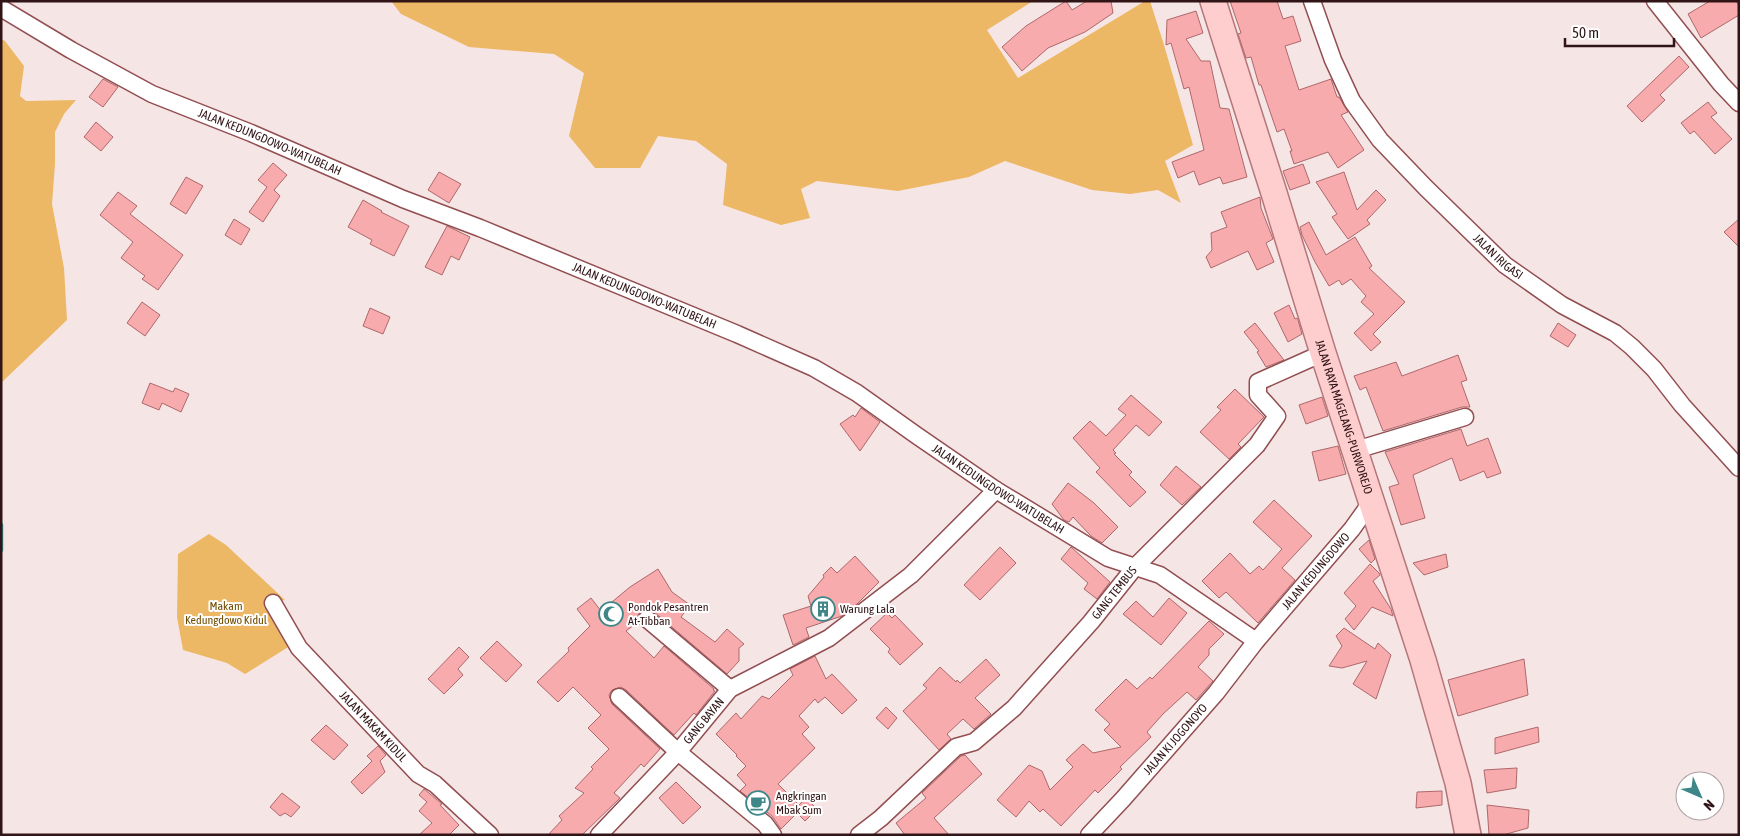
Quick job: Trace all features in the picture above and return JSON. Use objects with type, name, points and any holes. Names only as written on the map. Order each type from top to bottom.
[{"type":"main road","name":"JALAN RAYA MAGELANG-PURWOREJO","points":[[1212,1],[1272,184],[1323,353],[1356,450],[1442,722],[1458,783],[1468,835]]},
{"type":"street","name":"JALAN IRIGASI","points":[[1312,1],[1333,60],[1352,102],[1380,140],[1505,265],[1562,305],[1594,320],[1615,333],[1632,347],[1654,369],[1682,405],[1739,468]]},
{"type":"street","points":[[1655,1],[1715,78],[1739,103]]},
{"type":"street","name":"JALAN KEDUNGDOWO-WATUBELAH","points":[[1,8],[71,50],[152,94],[251,133],[403,199],[480,228],[737,334],[814,368],[857,393],[996,490],[1108,558],[1160,575],[1256,641]]},
{"type":"street","name":"GANG TEMBUS","points":[[859,835],[881,818],[956,748],[974,742],[1014,708],[1091,622],[1135,567],[1257,445],[1277,416],[1258,395],[1258,382],[1323,353]]},
{"type":"street","points":[[1356,450],[1466,416]]},
{"type":"street","points":[[647,618],[730,689],[829,638],[911,575],[996,490]]},
{"type":"street","name":"JALAN KEDUNGDOWO","points":[[1256,641],[1352,529],[1372,502]]},
{"type":"street","name":"JALAN MAKAM KIDUL","points":[[273,603],[299,648],[418,774],[435,784],[490,835]]},
{"type":"street","name":"JALAN KI JOGONOYO","points":[[1089,835],[1216,693],[1256,641]]},
{"type":"street","name":"GANG BAYAN","points":[[599,835],[678,752],[730,689]]},
{"type":"street","points":[[618,697],[678,752],[765,824],[773,835]]},
{"type":"green space","points":[[391,1],[1033,1],[987,30],[1018,78],[1145,1],[1150,1],[1193,145],[1165,161],[1181,203],[1158,190],[1130,194],[1092,190],[1005,161],[969,177],[898,191],[817,181],[801,189],[810,218],[781,225],[723,205],[727,164],[696,141],[658,136],[640,168],[595,168],[569,136],[584,73],[554,54],[469,47],[401,14]]},
{"type":"green space","points":[[1,39],[5,41],[24,66],[20,96],[26,101],[76,100],[64,114],[55,132],[52,204],[64,268],[67,320],[1,383]]},
{"type":"green space","name":"Makam Kedungdowo Kidul","points":[[209,534],[226,545],[285,600],[273,603],[293,644],[245,674],[227,663],[183,650],[177,617],[178,554]]},
{"type":"building","points":[[1066,1],[1072,10],[1087,1],[1111,1],[1113,13],[1085,32],[1048,48],[1022,71],[1002,47],[1026,26]]},
{"type":"building","points":[[1230,1],[1277,1],[1283,19],[1293,16],[1301,41],[1285,46],[1299,90],[1331,79],[1337,97],[1339,97],[1348,112],[1341,115],[1364,150],[1338,168],[1328,152],[1294,164],[1290,151],[1292,151],[1284,129],[1277,132],[1261,85],[1259,85],[1251,57],[1246,58],[1238,34],[1241,33]]},
{"type":"building","points":[[1710,1],[1736,1],[1739,6],[1739,15],[1701,38],[1688,14]]},
{"type":"building","points":[[1196,11],[1203,33],[1186,39],[1201,61],[1210,61],[1220,108],[1229,109],[1247,177],[1223,184],[1220,177],[1199,185],[1194,171],[1178,178],[1172,162],[1204,150],[1189,87],[1184,89],[1171,43],[1166,45],[1167,20]]},
{"type":"building","points":[[1679,56],[1689,67],[1660,95],[1665,100],[1642,122],[1627,106]]},
{"type":"building","points":[[103,79],[118,87],[103,107],[89,97]]},
{"type":"building","points":[[1708,102],[1717,113],[1711,117],[1732,139],[1715,154],[1694,131],[1690,134],[1681,123]]},
{"type":"building","points":[[96,122],[113,137],[101,151],[84,137]]},
{"type":"building","points":[[273,163],[287,175],[274,190],[280,196],[263,222],[249,212],[267,187],[258,180]]},
{"type":"building","points":[[1303,164],[1310,183],[1290,190],[1283,171]]},
{"type":"building","points":[[439,172],[461,184],[449,203],[428,190]]},
{"type":"building","points":[[1344,172],[1357,210],[1376,190],[1386,200],[1367,220],[1370,224],[1348,239],[1332,217],[1337,214],[1316,182]]},
{"type":"building","points":[[186,177],[203,186],[186,214],[170,204]]},
{"type":"building","points":[[118,192],[137,206],[130,214],[183,255],[158,290],[142,279],[145,276],[121,258],[133,242],[100,215]]},
{"type":"building","points":[[1260,197],[1261,208],[1273,239],[1266,243],[1274,262],[1257,270],[1248,251],[1211,268],[1206,257],[1212,250],[1211,233],[1227,227],[1221,212]]},
{"type":"building","points":[[363,200],[381,212],[409,226],[394,256],[370,244],[372,240],[348,227]]},
{"type":"building","points":[[234,219],[250,229],[241,245],[225,235]]},
{"type":"building","points":[[1739,219],[1739,247],[1724,232]]},
{"type":"building","points":[[1309,222],[1326,255],[1355,237],[1372,266],[1369,268],[1405,302],[1373,334],[1381,342],[1371,351],[1354,333],[1374,314],[1361,302],[1366,296],[1351,279],[1342,285],[1339,280],[1329,286],[1302,235],[1300,227]]},
{"type":"building","points":[[447,226],[470,237],[459,260],[451,256],[442,275],[425,267]]},
{"type":"building","points":[[142,302],[160,315],[145,336],[127,323]]},
{"type":"building","points":[[1289,305],[1295,319],[1297,318],[1298,320],[1302,334],[1288,342],[1274,313]]},
{"type":"building","points":[[370,308],[390,317],[383,334],[363,326]]},
{"type":"building","points":[[1255,323],[1284,360],[1266,367],[1257,352],[1259,351],[1244,332]]},
{"type":"building","points":[[1558,323],[1576,335],[1568,347],[1550,336]]},
{"type":"building","points":[[1458,355],[1467,380],[1461,382],[1470,407],[1462,407],[1383,431],[1366,387],[1360,390],[1354,376],[1396,362],[1402,376]]},
{"type":"building","points":[[150,383],[173,392],[175,388],[189,394],[181,412],[162,403],[159,410],[142,403]]},
{"type":"building","points":[[1235,389],[1264,417],[1238,444],[1241,447],[1229,459],[1200,432],[1221,410],[1217,407]]},
{"type":"building","points":[[1131,395],[1162,422],[1149,436],[1136,425],[1113,450],[1116,453],[1114,454],[1132,472],[1129,475],[1146,492],[1130,507],[1096,472],[1100,468],[1073,438],[1090,421],[1106,436],[1126,415],[1118,409]]},
{"type":"building","points":[[1322,397],[1328,416],[1306,424],[1299,405]]},
{"type":"building","points":[[861,408],[880,422],[860,451],[840,424],[853,415],[855,417]]},
{"type":"building","points":[[1461,429],[1467,446],[1488,438],[1501,473],[1487,478],[1484,471],[1460,481],[1452,458],[1413,475],[1425,518],[1401,525],[1389,487],[1399,484],[1385,452]]},
{"type":"building","points":[[1338,446],[1346,474],[1319,481],[1312,452]]},
{"type":"building","points":[[1176,466],[1201,487],[1182,505],[1160,485]]},
{"type":"building","points":[[1068,483],[1094,503],[1118,527],[1102,543],[1091,536],[1073,517],[1069,522],[1064,520],[1052,504]]},
{"type":"building","points":[[1274,500],[1312,536],[1282,568],[1295,580],[1258,623],[1226,592],[1219,598],[1202,581],[1230,553],[1250,574],[1259,566],[1263,570],[1282,549],[1253,522]]},
{"type":"building","points":[[1369,540],[1375,559],[1371,563],[1359,549]]},
{"type":"building","points":[[1000,547],[1016,563],[980,600],[964,585]]},
{"type":"building","points":[[1071,547],[1110,582],[1097,599],[1084,589],[1088,583],[1061,559]]},
{"type":"building","points":[[1446,554],[1448,567],[1424,575],[1413,563]]},
{"type":"building","points":[[855,556],[879,582],[842,616],[806,628],[809,637],[793,645],[783,615],[811,606],[808,596],[824,577],[823,575],[831,567],[837,573]]},
{"type":"building","points":[[1370,564],[1380,575],[1373,581],[1391,609],[1393,616],[1372,607],[1354,630],[1345,619],[1356,606],[1344,593]]},
{"type":"building","points":[[658,569],[672,592],[690,605],[681,617],[715,642],[727,629],[744,644],[739,648],[739,661],[727,674],[653,611],[648,609],[640,612],[637,617],[638,622],[626,631],[654,658],[664,646],[715,691],[696,715],[694,713],[674,735],[626,690],[621,687],[612,690],[609,695],[612,704],[660,749],[644,767],[641,764],[614,793],[620,798],[582,835],[548,835],[562,820],[559,816],[584,793],[575,788],[593,769],[591,767],[609,749],[588,728],[601,715],[573,687],[558,702],[537,682],[569,651],[568,648],[590,626],[577,609],[591,598],[601,611],[630,587]]},
{"type":"building","points":[[1169,598],[1187,613],[1161,645],[1123,614],[1136,601],[1153,617]]},
{"type":"building","points":[[887,613],[892,618],[895,615],[923,644],[900,665],[888,652],[890,649],[870,629]]},
{"type":"building","points":[[1209,621],[1224,634],[1209,649],[1209,655],[1198,667],[1213,681],[1196,700],[1187,692],[1163,714],[1147,732],[1151,737],[1120,767],[1122,769],[1098,793],[1095,790],[1061,826],[1043,809],[1040,812],[1029,801],[1016,817],[997,800],[1029,765],[1042,771],[1050,790],[1073,767],[1066,760],[1083,744],[1093,753],[1121,747],[1104,730],[1110,724],[1095,710],[1126,679],[1137,689],[1150,677],[1152,679]]},
{"type":"building","points":[[1344,628],[1375,649],[1378,643],[1391,655],[1376,699],[1353,684],[1367,661],[1342,668],[1329,666],[1342,646],[1336,636]]},
{"type":"building","points":[[497,641],[522,665],[506,682],[480,658]]},
{"type":"building","points":[[459,647],[469,657],[458,669],[463,675],[444,694],[428,679]]},
{"type":"building","points":[[815,656],[826,679],[832,674],[857,700],[842,714],[825,697],[818,703],[815,699],[799,716],[809,727],[802,734],[815,748],[778,784],[799,805],[806,798],[817,809],[805,821],[797,813],[781,829],[772,816],[740,791],[746,785],[737,775],[746,766],[716,734],[736,713],[741,719],[762,696],[769,699],[793,675],[790,669]]},
{"type":"building","points":[[986,659],[1000,675],[975,698],[991,714],[974,729],[963,719],[947,734],[951,739],[939,750],[903,711],[927,688],[923,685],[940,667],[956,682],[957,680],[960,683]]},
{"type":"building","points":[[1524,659],[1528,695],[1458,716],[1448,680]]},
{"type":"building","points":[[886,707],[897,718],[888,729],[876,718]]},
{"type":"building","points":[[326,725],[348,745],[334,760],[311,740]]},
{"type":"building","points":[[1538,727],[1539,742],[1495,754],[1495,738]]},
{"type":"building","points":[[378,746],[386,755],[380,761],[385,772],[362,794],[351,782],[372,761],[367,756]]},
{"type":"building","points":[[965,755],[982,774],[934,818],[949,835],[905,835],[896,823],[926,798],[922,793],[961,756]]},
{"type":"building","points":[[1517,768],[1516,788],[1487,793],[1484,770]]},
{"type":"building","points":[[676,782],[701,807],[683,824],[659,798]]},
{"type":"building","points":[[424,789],[442,804],[440,805],[459,825],[449,835],[419,835],[432,823],[419,811],[427,802],[419,795]]},
{"type":"building","points":[[1442,791],[1442,805],[1416,808],[1417,792]]},
{"type":"building","points":[[282,793],[300,807],[291,817],[285,813],[280,816],[270,807]]},
{"type":"building","points":[[1487,805],[1529,810],[1528,828],[1503,835],[1489,835]]},
{"type":"waterway","points":[[1,525],[1,550]]},
{"type":"place","name":"Warung Lala","points":[[823,609]]},
{"type":"place","name":"Pondok Pesantren At-Tibban","points":[[611,614]]},
{"type":"place","name":"Angkringan Mbak Sum","points":[[758,803]]}]
